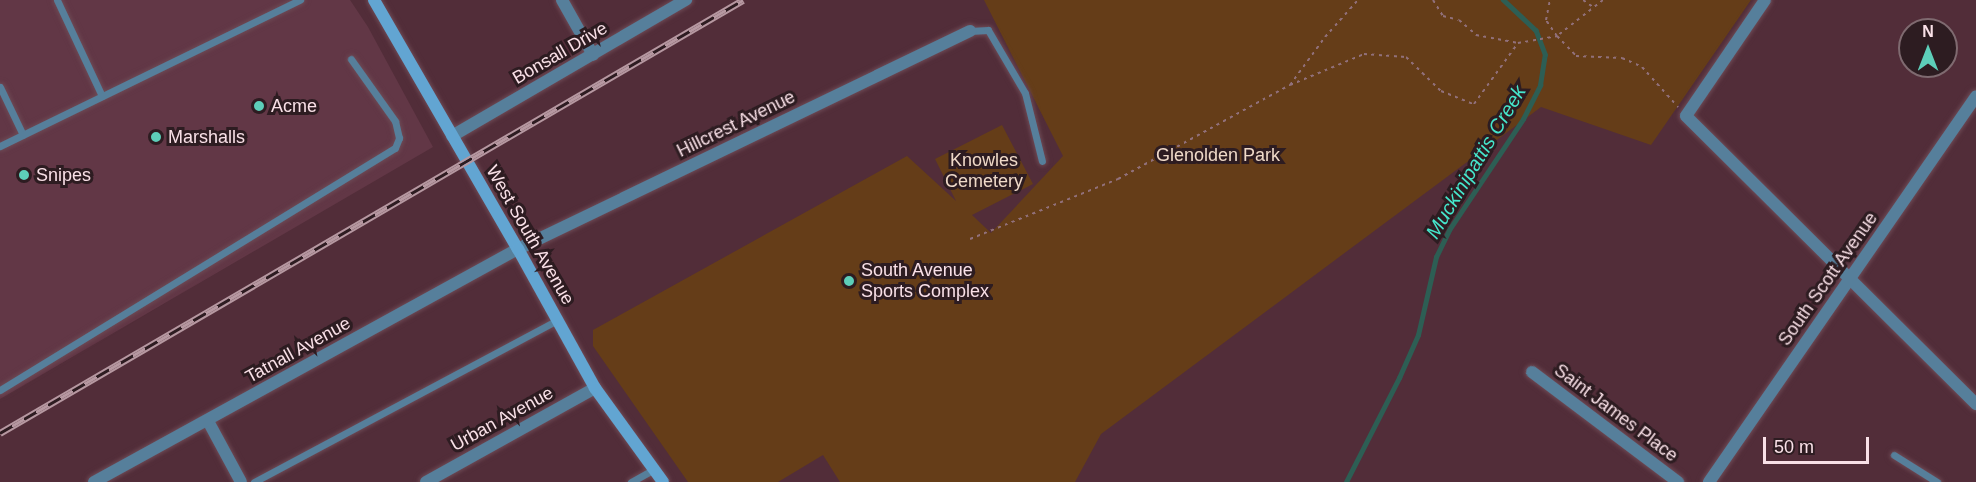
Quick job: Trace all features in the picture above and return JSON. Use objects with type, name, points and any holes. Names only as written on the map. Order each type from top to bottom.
[{"type":"street","name":"West South Avenue","points":[[374,0],[518,249],[595,388],[663,482]]},
{"type":"street","points":[[562,0],[593,55]]},
{"type":"street","name":"Bonsall Drive","points":[[452,136],[686,0]]},
{"type":"street","points":[[1765,0],[1686,116],[1976,404]]},
{"type":"street","name":"Hillcrest Avenue","points":[[518,249],[970,31]]},
{"type":"street","name":"South Scott Avenue","points":[[1709,482],[1976,96]]},
{"type":"street","name":"Tatnall Avenue","points":[[94,482],[518,249]]},
{"type":"street","name":"Saint James Place","points":[[1532,372],[1678,482]]},
{"type":"street","name":"Urban Avenue","points":[[426,482],[595,388]]},
{"type":"street","points":[[208,421],[241,482]]},
{"type":"lane","points":[[57,0],[102,96]]},
{"type":"lane","points":[[0,146],[300,0]]},
{"type":"lane","points":[[970,31],[988,30],[1025,93],[1042,161]]},
{"type":"lane","points":[[0,390],[395,148],[399,138],[395,122],[351,59]]},
{"type":"lane","points":[[0,87],[23,135]]},
{"type":"lane","points":[[254,482],[557,320]]},
{"type":"lane","points":[[1894,455],[1937,482]]},
{"type":"lane","points":[[631,482],[654,470]]},
{"type":"path","points":[[1290,86],[1325,37],[1358,0]]},
{"type":"path","points":[[1433,0],[1443,16],[1459,20],[1476,35],[1518,44],[1557,36],[1603,0]]},
{"type":"path","points":[[1550,0],[1546,20],[1576,56],[1622,58],[1642,67],[1686,116]]},
{"type":"path","points":[[1583,0],[1594,8]]},
{"type":"path","points":[[970,239],[1118,179],[1290,86],[1364,54],[1406,57],[1441,91],[1474,104],[1518,44]]},
{"type":"shaded area","points":[[0,0],[350,0],[368,27],[433,147],[0,399]]},
{"type":"green space","name":"Glenolden Park","points":[[984,0],[1751,0],[1651,145],[1541,107],[1101,434],[1075,482],[840,482],[823,455],[778,482],[688,482],[593,346],[593,330],[907,156],[956,201],[935,159],[1002,125],[1033,184],[972,215],[991,233],[1063,156]]},
{"type":"waterway","name":"Muckinipattis Creek","points":[[1346,482],[1399,378],[1418,335],[1436,257],[1449,230],[1523,119],[1540,85],[1545,55],[1536,31],[1503,0]]},
{"type":"railway","points":[[0,433],[743,0]]},
{"type":"place","name":"Acme","points":[[259,106]]},
{"type":"place","name":"Marshalls","points":[[156,137]]},
{"type":"place","name":"Snipes","points":[[24,175]]},
{"type":"place","name":"South Avenue Sports Complex","points":[[849,281]]},
{"type":"park label","name":"Knowles Cemetery","points":[[984,171]]}]
